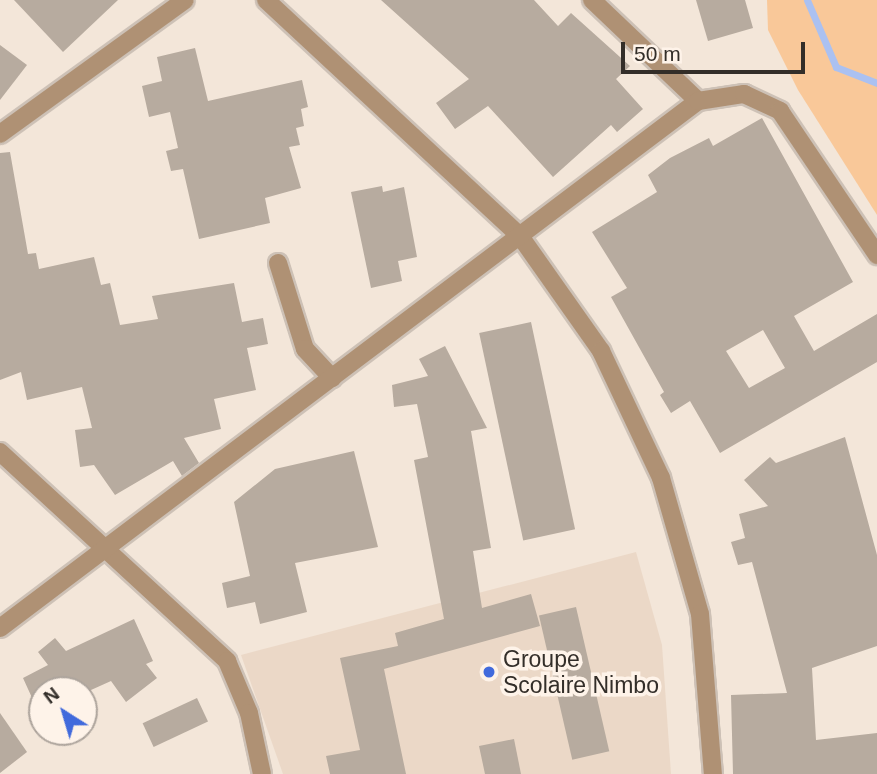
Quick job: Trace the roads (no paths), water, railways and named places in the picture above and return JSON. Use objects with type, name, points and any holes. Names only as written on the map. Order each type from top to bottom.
[{"type":"street","points":[[0,134],[185,0]]},
{"type":"street","points":[[266,0],[520,236],[601,351],[661,478],[700,614],[713,774]]},
{"type":"street","points":[[592,0],[698,101]]},
{"type":"street","points":[[0,628],[698,101],[744,94],[780,111],[877,255]]},
{"type":"street","points":[[278,263],[305,349],[332,378]]},
{"type":"street","points":[[0,452],[227,661],[249,713],[262,774]]},
{"type":"waterway","points":[[807,0],[836,67],[877,83]]},
{"type":"place","name":"Groupe Scolaire Nimbo","points":[[489,672]]}]
